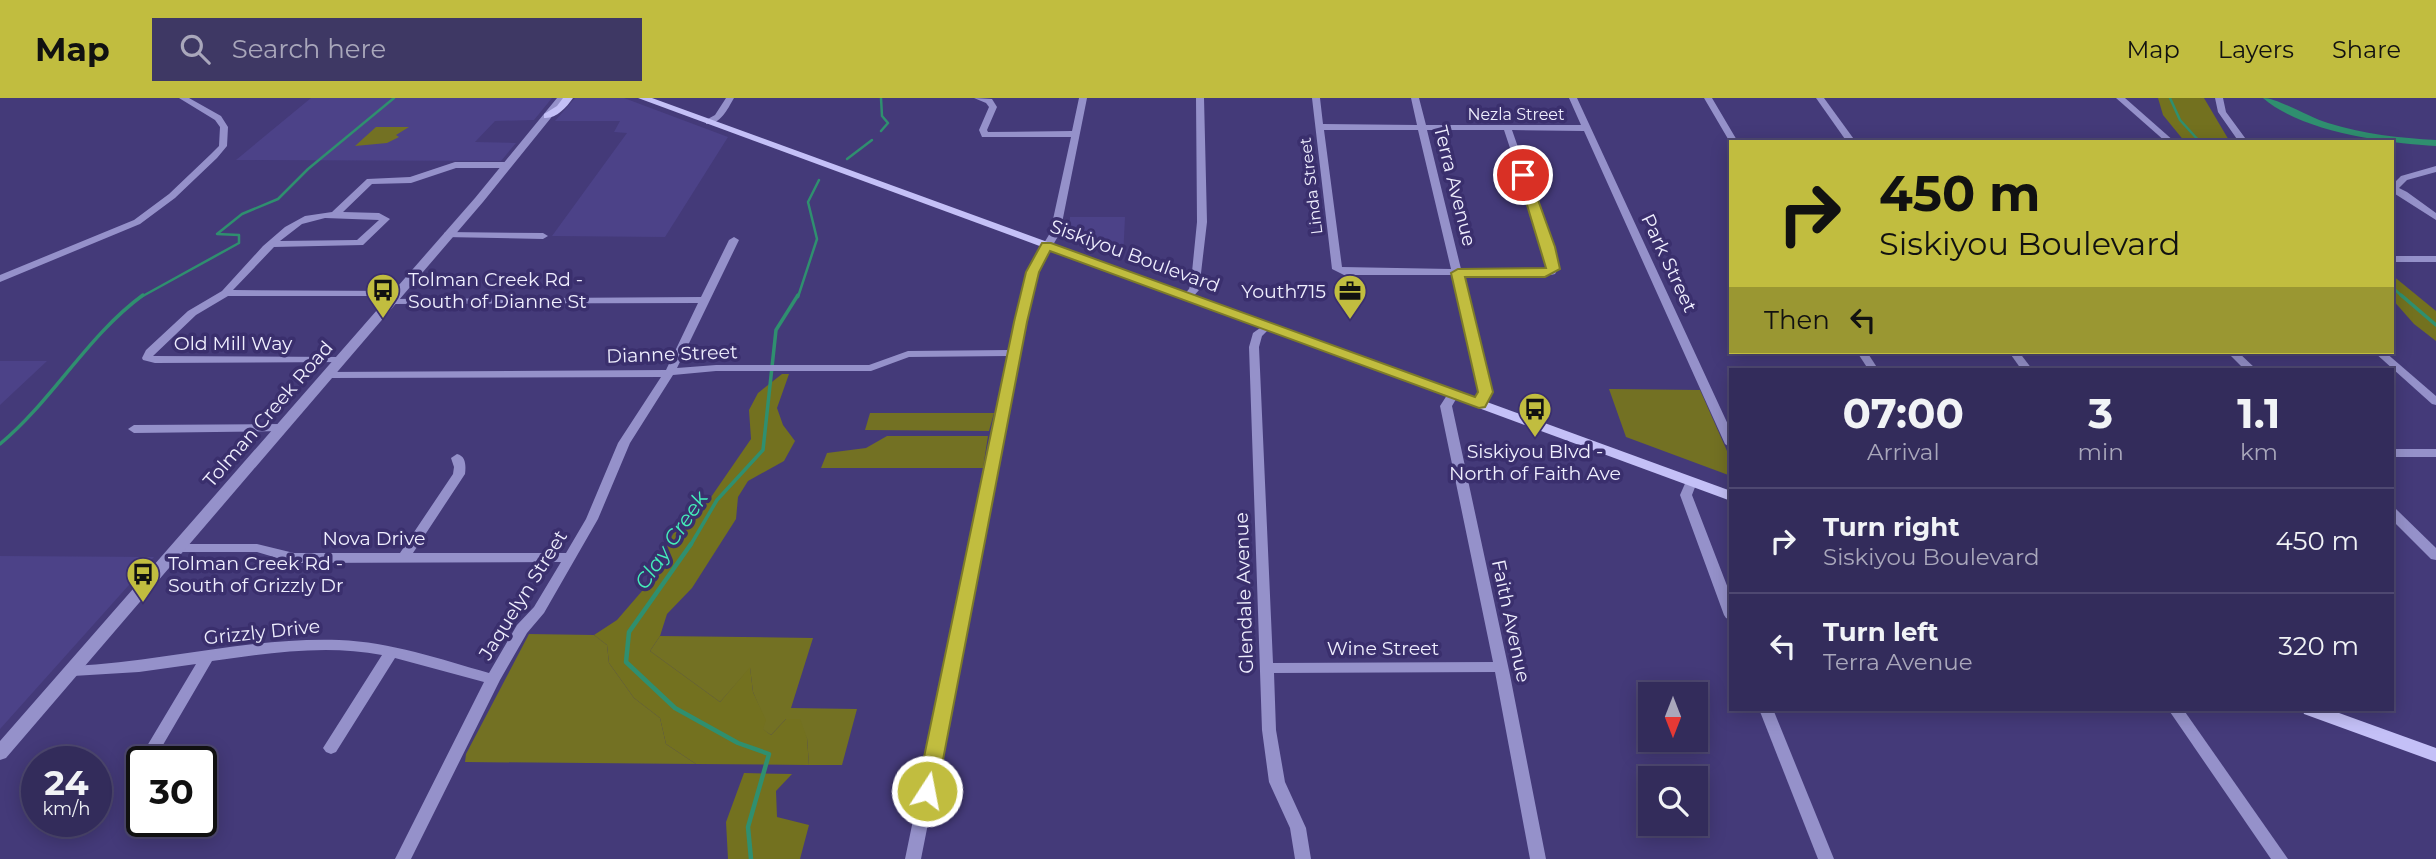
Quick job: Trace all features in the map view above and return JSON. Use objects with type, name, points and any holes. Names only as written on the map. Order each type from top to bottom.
[{"type":"main road","points":[[547,116],[560,108],[568,98]]},
{"type":"main road","name":"Siskiyou Boulevard","points":[[643,98],[1729,495]]},
{"type":"main road","points":[[2315,711],[2436,755]]},
{"type":"street","points":[[0,279],[137,222],[158,208],[214,156],[223,146],[224,127],[218,118],[183,98]]},
{"type":"street","name":"Tolman Creek Road","points":[[0,753],[179,548],[562,98]]},
{"type":"street","points":[[709,122],[718,117],[730,98]]},
{"type":"street","points":[[978,98],[989,101],[993,107],[984,127],[985,135],[1075,134]]},
{"type":"street","points":[[913,859],[1032,272],[1055,233],[1083,98]]},
{"type":"street","points":[[1187,297],[1194,290],[1196,282],[1202,222],[1200,98]]},
{"type":"street","name":"Linda Street","points":[[1317,98],[1337,269]]},
{"type":"street","name":"Terra Avenue","points":[[1415,98],[1485,392],[1479,404]]},
{"type":"street","name":"Park Street","points":[[1573,98],[1729,440]]},
{"type":"street","points":[[1708,98],[1733,140]]},
{"type":"street","points":[[1820,98],[1851,140]]},
{"type":"street","points":[[2120,98],[2169,140]]},
{"type":"street","points":[[2219,98],[2222,112],[2243,140]]},
{"type":"street","name":"Nezla Street","points":[[1320,127],[1586,128]]},
{"type":"street","points":[[1337,269],[1344,272],[1545,274],[1553,269],[1552,258],[1507,128]]},
{"type":"street","points":[[332,216],[370,181],[411,180],[455,165],[507,165]]},
{"type":"street","points":[[2394,188],[2404,178],[2436,169]]},
{"type":"street","points":[[2394,190],[2436,217]]},
{"type":"street","points":[[226,293],[273,244],[300,221],[332,216],[384,218],[365,241],[356,244],[273,244]]},
{"type":"street","points":[[447,235],[544,236]]},
{"type":"street","name":"Jaquelyn Street","points":[[403,859],[493,679],[522,629],[540,610],[592,519],[624,443],[670,372],[734,240]]},
{"type":"street","points":[[2394,259],[2436,259]]},
{"type":"street","points":[[226,293],[393,298],[704,300]]},
{"type":"street","name":"Old Mill Way","points":[[226,293],[181,321],[147,358],[340,360]]},
{"type":"street","name":"Glendale Avenue","points":[[1267,326],[1256,335],[1254,346],[1269,730],[1277,782],[1298,828],[1303,859]]},
{"type":"street","name":"Dianne Street","points":[[327,375],[670,372],[716,368],[862,369],[908,354],[1015,353]]},
{"type":"street","points":[[2016,354],[2026,368]]},
{"type":"street","points":[[2234,354],[2249,368]]},
{"type":"street","points":[[2381,354],[2436,402]]},
{"type":"street","name":"Faith Avenue","points":[[1453,394],[1446,406],[1538,859]]},
{"type":"street","points":[[134,429],[281,428]]},
{"type":"street","points":[[2394,453],[2436,453]]},
{"type":"street","points":[[404,557],[459,474],[457,458]]},
{"type":"street","points":[[1690,482],[1686,495],[1729,610]]},
{"type":"street","points":[[2394,514],[2436,555]]},
{"type":"street","name":"Nova Drive","points":[[179,548],[257,548],[294,558],[570,556]]},
{"type":"street","name":"Grizzly Drive","points":[[73,671],[139,667],[296,645],[339,645],[392,651],[493,679]]},
{"type":"street","points":[[331,748],[392,651]]},
{"type":"street","points":[[155,746],[207,657]]},
{"type":"street","name":"Wine Street","points":[[1266,668],[1501,667]]},
{"type":"street","points":[[1767,711],[1826,859]]},
{"type":"street","points":[[2176,711],[2280,859]]},
{"type":"shaded area","points":[[311,98],[552,98],[534,120],[495,121],[475,142],[516,143],[501,161],[236,160]]},
{"type":"shaded area","points":[[575,98],[624,98],[728,137],[665,237],[552,236],[627,133],[614,132],[620,121],[555,121]]},
{"type":"shaded area","points":[[2158,98],[2204,98],[2229,140],[2183,140],[2163,115]]},
{"type":"shaded area","points":[[376,127],[409,127],[396,135],[399,137],[387,143],[355,146]]},
{"type":"shaded area","points":[[1070,217],[1125,217],[1123,258],[1069,239]]},
{"type":"shaded area","points":[[2394,277],[2436,311],[2436,341],[2414,324],[2394,301]]},
{"type":"shaded area","points":[[0,361],[47,361],[0,405]]},
{"type":"shaded area","points":[[782,374],[789,374],[777,408],[783,425],[795,441],[784,461],[748,481],[738,497],[736,519],[692,588],[667,614],[660,636],[650,651],[720,702],[750,667],[753,692],[766,720],[763,729],[771,735],[786,719],[800,719],[807,738],[809,765],[696,764],[666,744],[660,718],[634,698],[609,663],[607,645],[594,635],[617,620],[655,576],[666,546],[682,519],[709,500],[751,439],[749,410],[758,393]]},
{"type":"shaded area","points":[[1609,389],[1700,390],[1729,455],[1729,475],[1626,437]]},
{"type":"shaded area","points":[[870,413],[994,413],[989,431],[865,430]]},
{"type":"shaded area","points":[[887,436],[988,436],[983,468],[821,468],[827,453],[866,448]]},
{"type":"shaded area","points":[[0,556],[154,557],[0,729]]},
{"type":"shaded area","points":[[529,634],[594,635],[607,645],[609,663],[634,698],[660,718],[666,744],[696,764],[465,762],[466,754]]},
{"type":"shaded area","points":[[660,636],[813,638],[791,708],[857,709],[842,765],[809,765],[807,738],[786,719],[771,735],[762,729],[765,720],[753,692],[750,668],[720,702],[650,651]]},
{"type":"shaded area","points":[[744,773],[792,774],[776,791],[777,817],[809,825],[800,859],[728,859],[726,822]]},
{"type":"waterway","points":[[141,297],[239,243],[239,235],[217,234],[242,214],[278,199],[308,169],[394,98]]},
{"type":"waterway","name":"Clay Creek","points":[[881,98],[882,116],[888,123],[881,131]]},
{"type":"waterway","points":[[2170,98],[2180,120],[2198,140]]},
{"type":"waterway","points":[[2267,98],[2283,108],[2325,125],[2395,140],[2436,143]]},
{"type":"waterway","name":"Clay Creek","points":[[847,159],[872,140]]},
{"type":"waterway","name":"Clay Creek","points":[[798,297],[817,239],[808,202],[819,180]]},
{"type":"waterway","points":[[2394,289],[2403,297]]},
{"type":"waterway","points":[[0,444],[37,408],[104,329],[143,295]]},
{"type":"waterway","name":"Clay Creek","points":[[690,546],[717,500],[763,450],[776,330],[798,295]]},
{"type":"waterway","points":[[2401,295],[2436,325]]},
{"type":"waterway","name":"Clay Creek","points":[[691,544],[629,632],[626,662],[675,708],[738,743],[769,754],[748,827],[751,859]]},
{"type":"place","name":"Tolman Creek Rd - South of Dianne St","points":[[383,320]]},
{"type":"place","name":"Youth715","points":[[1350,321]]},
{"type":"place","name":"Siskiyou Blvd - North of Faith Ave","points":[[1535,439]]},
{"type":"place","name":"Tolman Creek Rd - South of Grizzly Dr","points":[[143,604]]},
{"type":"route","points":[[927,791],[1021,322],[1032,272],[1046,246],[1479,404],[1485,397],[1485,392],[1458,273],[1545,274],[1553,269],[1552,258],[1523,175]]}]
